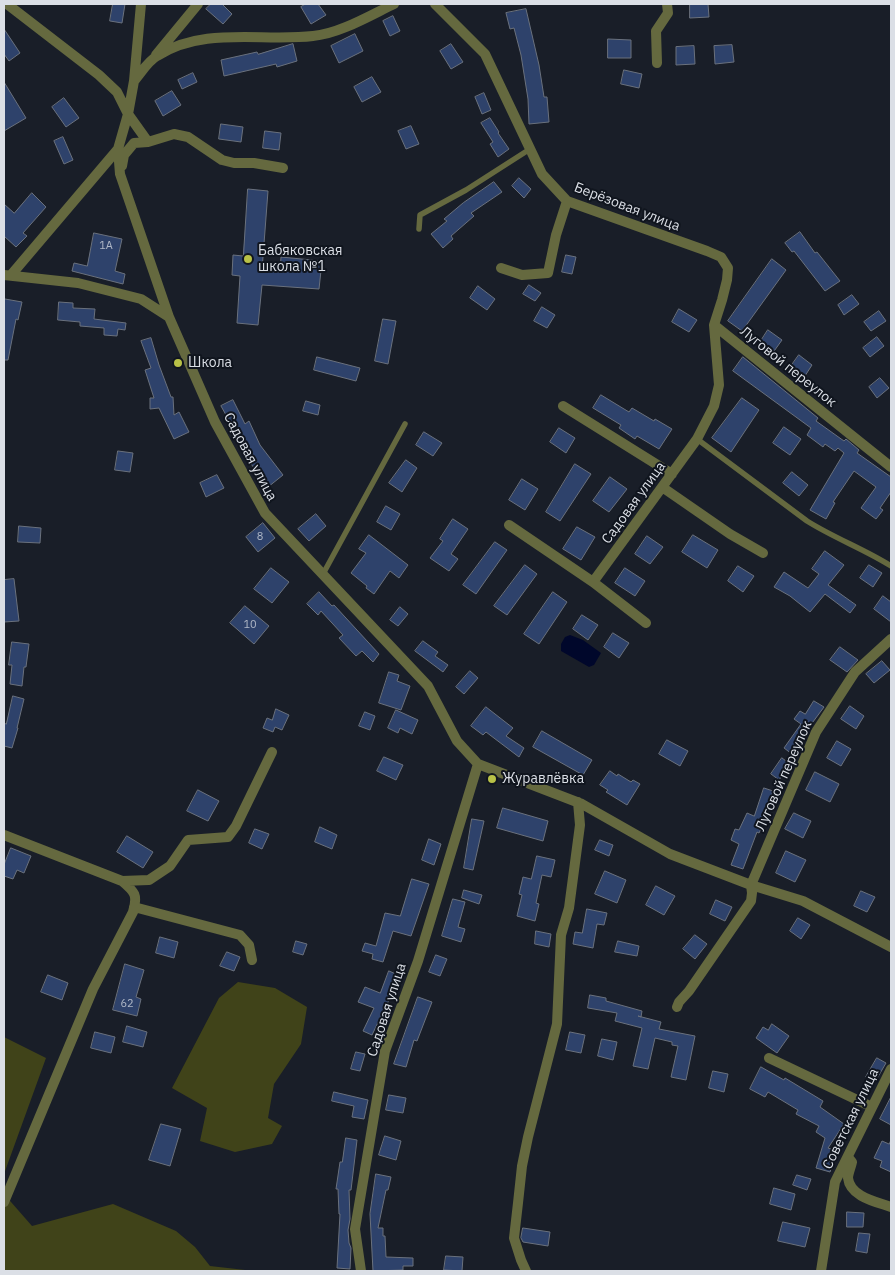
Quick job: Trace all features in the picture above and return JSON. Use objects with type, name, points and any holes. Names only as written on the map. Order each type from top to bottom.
[{"type":"street","points":[[7,4],[99,76],[116,92],[128,114],[148,142]]},
{"type":"street","points":[[6,275],[118,149],[128,114],[134,81],[141,4]]},
{"type":"street","points":[[134,81],[198,4]]},
{"type":"street","points":[[156,56],[187,42],[234,36],[315,36],[341,28],[394,4]]},
{"type":"street","name":"Берёзовая улица","points":[[435,4],[485,54],[542,174],[567,201],[721,257],[728,268],[727,280],[714,325],[719,385],[714,406],[697,439]]},
{"type":"street","points":[[658,63],[656,31],[668,13],[667,4]]},
{"type":"street","points":[[120,174],[124,155],[134,143],[148,142],[174,134],[188,136],[222,160],[283,168]]},
{"type":"street","name":"Садовая улица","points":[[118,149],[120,174],[169,316],[215,422],[265,513],[428,686],[457,741],[478,764],[578,802],[670,854],[751,885],[803,902],[891,947]]},
{"type":"street","points":[[501,268],[522,275],[548,273],[556,235],[567,201]]},
{"type":"street","points":[[6,275],[78,283],[142,299],[169,316]]},
{"type":"street","name":"Луговой переулок","points":[[714,325],[891,467]]},
{"type":"street","points":[[563,406],[672,474]]},
{"type":"street","name":"Садовая улица","points":[[593,582],[697,439]]},
{"type":"street","points":[[662,487],[730,534],[763,553]]},
{"type":"street","points":[[508,525],[593,582],[646,623]]},
{"type":"street","name":"Луговой переулок","points":[[677,1007],[751,901],[751,885],[816,732],[855,672],[891,639]]},
{"type":"street","points":[[122,881],[149,880],[170,866],[188,840],[228,837],[236,826],[272,752]]},
{"type":"street","name":"Садовая улица","points":[[360,1271],[355,1229],[386,1051],[418,961],[478,764]]},
{"type":"street","points":[[526,1271],[514,1238],[522,1166],[558,1024],[561,934],[569,908],[580,825],[578,802]]},
{"type":"street","points":[[4,835],[122,881],[134,891],[136,900],[94,988],[4,1202]]},
{"type":"street","points":[[134,907],[240,934],[249,945],[252,960]]},
{"type":"street","points":[[769,1058],[872,1106]]},
{"type":"street","name":"Советская улица","points":[[821,1271],[835,1182],[891,1069]]},
{"type":"street","points":[[848,1157],[852,1162],[848,1178],[852,1188],[862,1196],[891,1207]]},
{"type":"lane","points":[[419,229],[420,215],[466,190],[530,149]]},
{"type":"lane","points":[[323,574],[405,424]]},
{"type":"lane","points":[[697,439],[807,521],[826,533],[866,551],[891,566]]},
{"type":"green space","points":[[238,982],[275,988],[307,1007],[301,1044],[274,1084],[268,1118],[282,1126],[272,1144],[235,1152],[200,1141],[207,1108],[172,1088],[219,998]]},
{"type":"green space","points":[[4,1037],[46,1058],[4,1174]]},
{"type":"green space","points":[[4,1194],[32,1226],[113,1204],[176,1231],[195,1247],[210,1266],[254,1271],[4,1271]]},
{"type":"water","points":[[570,635],[583,640],[601,653],[594,665],[589,667],[561,651],[561,644],[565,637]]},
{"type":"building","points":[[113,4],[125,4],[122,23],[110,21]]},
{"type":"building","points":[[211,4],[222,4],[232,14],[223,24],[206,9]]},
{"type":"building","points":[[306,4],[318,4],[326,15],[311,24],[301,7]]},
{"type":"building","points":[[690,4],[708,4],[709,17],[690,18]]},
{"type":"building","points":[[526,9],[539,65],[544,97],[547,97],[549,122],[529,124],[528,99],[521,55],[514,28],[510,29],[506,13]]},
{"type":"building","points":[[393,16],[400,31],[390,36],[383,21]]},
{"type":"building","points":[[4,29],[20,53],[9,61],[4,54]]},
{"type":"building","points":[[355,34],[363,51],[339,63],[331,46]]},
{"type":"building","points":[[608,39],[631,40],[631,58],[608,58]]},
{"type":"building","points":[[293,44],[297,61],[277,67],[276,64],[224,76],[221,60],[257,52],[258,54]]},
{"type":"building","points":[[451,44],[463,62],[451,69],[440,51]]},
{"type":"building","points":[[732,45],[734,62],[715,64],[714,46]]},
{"type":"building","points":[[694,46],[695,64],[676,65],[676,47]]},
{"type":"building","points":[[624,70],[642,74],[639,88],[621,84]]},
{"type":"building","points":[[193,73],[197,82],[182,89],[178,80]]},
{"type":"building","points":[[372,77],[381,92],[362,102],[354,87]]},
{"type":"building","points":[[4,82],[26,118],[4,131]]},
{"type":"building","points":[[172,91],[181,105],[163,116],[155,101]]},
{"type":"building","points":[[484,93],[491,110],[482,114],[475,97]]},
{"type":"building","points":[[64,98],[79,118],[66,127],[52,107]]},
{"type":"building","points":[[490,118],[509,149],[498,157],[490,144],[493,142],[481,123]]},
{"type":"building","points":[[221,124],[243,127],[241,142],[219,139]]},
{"type":"building","points":[[411,126],[419,144],[406,149],[398,131]]},
{"type":"building","points":[[265,131],[281,133],[279,150],[263,148]]},
{"type":"building","points":[[63,137],[73,160],[64,164],[54,141]]},
{"type":"building","points":[[519,178],[531,189],[524,198],[512,186]]},
{"type":"building","points":[[494,182],[502,192],[471,213],[474,216],[451,236],[453,239],[443,248],[431,234],[447,221],[444,219],[463,203]]},
{"type":"building","name":"Бабяковская школа №1","points":[[248,189],[268,191],[262,270],[280,272],[281,257],[322,261],[319,289],[262,285],[258,325],[237,323],[240,276],[232,275],[233,255],[243,256]]},
{"type":"building","points":[[32,193],[46,207],[23,233],[27,236],[16,247],[4,236],[4,204],[14,213]]},
{"type":"building","points":[[800,232],[815,253],[817,252],[840,281],[825,291],[794,251],[792,252],[785,243]]},
{"type":"building","points":[[94,233],[122,239],[115,271],[125,274],[123,284],[72,271],[74,263],[87,266]]},
{"type":"building","points":[[566,255],[576,257],[572,274],[562,272]]},
{"type":"building","points":[[772,259],[786,270],[742,331],[728,321]]},
{"type":"building","points":[[529,285],[541,293],[535,301],[523,294]]},
{"type":"building","points":[[478,286],[495,299],[487,310],[470,298]]},
{"type":"building","points":[[852,295],[859,304],[844,315],[838,305]]},
{"type":"building","points":[[5,299],[22,302],[18,320],[16,319],[8,360],[4,360]]},
{"type":"building","points":[[59,302],[73,303],[73,308],[95,309],[94,319],[126,323],[125,330],[118,329],[117,336],[104,335],[104,328],[80,326],[80,322],[58,320]]},
{"type":"building","points":[[542,307],[555,315],[547,328],[534,321]]},
{"type":"building","points":[[679,309],[697,320],[689,332],[672,322]]},
{"type":"building","points":[[879,311],[886,321],[871,331],[864,322]]},
{"type":"building","points":[[383,319],[396,321],[388,364],[375,361]]},
{"type":"building","points":[[768,330],[782,340],[772,354],[759,344]]},
{"type":"building","points":[[877,337],[884,346],[870,357],[863,348]]},
{"type":"building","points":[[151,338],[159,365],[171,397],[173,397],[174,415],[179,412],[189,432],[174,439],[159,408],[150,409],[150,398],[154,398],[145,370],[151,368],[141,341]]},
{"type":"building","points":[[799,355],[812,365],[803,379],[789,369]]},
{"type":"building","points":[[317,357],[360,368],[356,381],[314,370]]},
{"type":"building","points":[[743,357],[818,418],[816,421],[844,441],[846,439],[859,450],[857,453],[891,477],[891,492],[880,508],[883,510],[876,519],[861,508],[876,487],[854,471],[833,502],[835,503],[826,519],[810,510],[844,453],[838,448],[835,451],[825,444],[823,447],[807,435],[811,428],[733,371]]},
{"type":"building","points":[[880,378],[889,388],[877,398],[869,387]]},
{"type":"building","points":[[601,395],[629,412],[632,408],[672,429],[659,449],[637,436],[635,439],[619,428],[621,425],[593,408]]},
{"type":"building","points":[[742,398],[759,410],[731,452],[712,438]]},
{"type":"building","points":[[233,400],[245,424],[249,421],[260,445],[283,475],[268,487],[246,457],[248,456],[233,423],[231,424],[221,406]]},
{"type":"building","points":[[306,401],[320,405],[318,415],[303,411]]},
{"type":"building","points":[[784,427],[801,439],[790,455],[773,443]]},
{"type":"building","points":[[559,428],[575,438],[566,453],[550,442]]},
{"type":"building","points":[[424,432],[442,443],[433,456],[416,445]]},
{"type":"building","points":[[118,451],[133,453],[130,472],[115,470]]},
{"type":"building","points":[[406,460],[417,468],[402,492],[389,483]]},
{"type":"building","points":[[575,464],[591,474],[560,521],[546,512]]},
{"type":"building","points":[[792,472],[808,485],[799,496],[783,483]]},
{"type":"building","points":[[217,475],[224,488],[206,497],[200,483]]},
{"type":"building","points":[[610,477],[627,489],[609,512],[593,501]]},
{"type":"building","points":[[522,479],[538,489],[525,510],[509,500]]},
{"type":"building","points":[[386,506],[400,514],[391,530],[377,522]]},
{"type":"building","points":[[316,514],[326,526],[309,541],[298,529]]},
{"type":"building","points":[[453,519],[468,529],[451,554],[458,559],[449,571],[430,558],[443,541],[440,539]]},
{"type":"building","points":[[263,523],[275,538],[258,552],[246,537]]},
{"type":"building","points":[[19,526],[41,528],[40,543],[18,542]]},
{"type":"building","points":[[577,527],[595,537],[581,560],[563,549]]},
{"type":"building","points":[[369,535],[408,565],[399,578],[390,571],[374,594],[351,573],[366,553],[359,549]]},
{"type":"building","points":[[693,535],[718,550],[707,568],[682,552]]},
{"type":"building","points":[[647,536],[663,547],[650,564],[635,554]]},
{"type":"building","points":[[495,542],[507,550],[476,594],[463,585]]},
{"type":"building","points":[[825,551],[844,565],[828,585],[856,605],[850,613],[825,594],[810,612],[790,596],[774,587],[784,572],[808,588],[819,574],[812,569]]},
{"type":"building","points":[[525,565],[537,574],[507,615],[494,606]]},
{"type":"building","points":[[869,565],[882,573],[873,587],[860,578]]},
{"type":"building","points":[[738,566],[754,576],[743,592],[728,581]]},
{"type":"building","points":[[271,568],[289,582],[272,603],[254,589]]},
{"type":"building","points":[[625,568],[645,581],[635,596],[615,583]]},
{"type":"building","points":[[14,579],[19,621],[4,622],[4,580]]},
{"type":"building","points":[[319,592],[332,606],[334,605],[379,654],[373,662],[362,651],[356,656],[339,638],[343,635],[321,611],[318,615],[307,604]]},
{"type":"building","points":[[553,592],[567,602],[539,644],[524,634]]},
{"type":"building","points":[[883,596],[891,602],[891,622],[874,609]]},
{"type":"building","points":[[245,606],[269,626],[254,644],[230,623]]},
{"type":"building","points":[[400,607],[408,614],[398,626],[390,620]]},
{"type":"building","points":[[582,615],[598,625],[588,640],[573,629]]},
{"type":"building","points":[[613,633],[629,643],[619,658],[604,647]]},
{"type":"building","points":[[423,641],[438,652],[435,656],[448,665],[443,672],[415,651]]},
{"type":"building","points":[[12,642],[29,644],[22,686],[10,684],[12,665],[9,665]]},
{"type":"building","points":[[840,647],[858,660],[847,672],[830,660]]},
{"type":"building","points":[[882,661],[890,670],[874,683],[866,674]]},
{"type":"building","points":[[470,671],[478,678],[464,694],[456,687]]},
{"type":"building","points":[[389,672],[399,675],[397,681],[410,686],[401,710],[379,703]]},
{"type":"building","points":[[13,696],[24,699],[12,748],[4,746],[4,723],[6,724]]},
{"type":"building","points":[[814,701],[824,707],[792,754],[784,748],[801,724],[794,719],[800,711],[805,714]]},
{"type":"building","points":[[850,706],[864,716],[856,729],[841,719]]},
{"type":"building","points":[[486,707],[513,728],[506,736],[524,748],[519,757],[486,732],[483,735],[471,726]]},
{"type":"building","points":[[276,709],[289,715],[282,730],[275,727],[273,732],[263,728],[267,718],[272,720]]},
{"type":"building","points":[[396,710],[418,720],[412,734],[400,728],[398,733],[388,728]]},
{"type":"building","points":[[365,712],[375,716],[370,730],[359,726]]},
{"type":"building","points":[[542,731],[592,760],[583,775],[533,747]]},
{"type":"building","points":[[667,740],[688,751],[680,766],[659,754]]},
{"type":"building","points":[[837,741],[851,749],[841,766],[827,758]]},
{"type":"building","points":[[384,757],[403,765],[396,780],[377,771]]},
{"type":"building","points":[[782,758],[790,764],[779,780],[771,774]]},
{"type":"building","points":[[610,771],[617,776],[618,774],[631,782],[633,780],[640,784],[627,805],[606,792],[608,790],[600,785]]},
{"type":"building","points":[[815,772],[839,784],[830,802],[806,790]]},
{"type":"building","points":[[764,788],[773,791],[763,820],[765,821],[759,833],[757,832],[743,869],[731,865],[739,844],[731,840],[735,829],[739,830],[747,813],[754,816]]},
{"type":"building","points":[[198,790],[219,801],[208,821],[187,811]]},
{"type":"building","points":[[503,808],[548,821],[543,841],[497,828]]},
{"type":"building","points":[[794,813],[811,821],[803,838],[785,829]]},
{"type":"building","points":[[472,819],[484,821],[473,870],[464,868]]},
{"type":"building","points":[[320,827],[337,835],[332,849],[315,842]]},
{"type":"building","points":[[255,829],[269,834],[262,849],[249,843]]},
{"type":"building","points":[[127,836],[153,852],[143,868],[117,852]]},
{"type":"building","points":[[429,839],[441,844],[434,865],[422,860]]},
{"type":"building","points":[[600,840],[613,845],[609,856],[595,850]]},
{"type":"building","points":[[11,848],[31,856],[24,873],[17,870],[13,879],[4,876],[4,865]]},
{"type":"building","points":[[786,851],[806,860],[795,882],[776,873]]},
{"type":"building","points":[[537,856],[555,860],[551,877],[542,875],[536,903],[539,904],[535,921],[517,916],[522,895],[519,894],[523,877],[531,879]]},
{"type":"building","points":[[605,871],[626,880],[617,903],[595,894]]},
{"type":"building","points":[[412,879],[429,884],[411,936],[393,931],[383,962],[372,959],[373,954],[362,951],[365,943],[376,946],[385,913],[400,916]]},
{"type":"building","points":[[656,886],[675,896],[664,915],[646,905]]},
{"type":"building","points":[[464,890],[482,895],[479,904],[462,898]]},
{"type":"building","points":[[861,891],[875,897],[867,912],[854,906]]},
{"type":"building","points":[[453,899],[465,902],[458,927],[465,929],[461,942],[442,936]]},
{"type":"building","points":[[716,900],[732,907],[725,921],[710,914]]},
{"type":"building","points":[[587,909],[607,913],[604,925],[597,924],[593,948],[573,944],[575,932],[582,933]]},
{"type":"building","points":[[798,918],[810,925],[801,939],[790,931]]},
{"type":"building","points":[[536,931],[551,934],[549,947],[535,944]]},
{"type":"building","points":[[695,935],[707,944],[695,959],[683,949]]},
{"type":"building","points":[[160,937],[178,942],[174,958],[156,953]]},
{"type":"building","points":[[296,941],[307,944],[303,955],[293,952]]},
{"type":"building","points":[[618,941],[639,946],[637,956],[615,952]]},
{"type":"building","points":[[227,952],[240,957],[234,971],[220,966]]},
{"type":"building","points":[[436,955],[447,959],[440,976],[429,972]]},
{"type":"building","points":[[125,964],[144,970],[136,997],[141,999],[137,1016],[113,1010]]},
{"type":"building","points":[[389,971],[398,975],[384,1013],[372,1035],[363,1031],[374,1008],[358,1002],[365,987],[380,993]]},
{"type":"building","points":[[48,975],[68,983],[62,1000],[41,992]]},
{"type":"building","points":[[590,995],[606,998],[606,1001],[642,1011],[641,1017],[661,1022],[659,1029],[695,1036],[686,1080],[671,1077],[678,1046],[672,1045],[672,1042],[655,1038],[648,1069],[633,1066],[642,1028],[615,1021],[617,1013],[588,1008]]},
{"type":"building","points":[[418,997],[432,1002],[417,1041],[414,1040],[406,1067],[394,1064]]},
{"type":"building","points":[[772,1024],[789,1036],[777,1053],[756,1038],[763,1027],[768,1030]]},
{"type":"building","points":[[127,1026],[147,1032],[143,1047],[123,1042]]},
{"type":"building","points":[[95,1032],[115,1037],[111,1053],[91,1048]]},
{"type":"building","points":[[570,1032],[585,1035],[581,1053],[566,1050]]},
{"type":"building","points":[[602,1039],[617,1042],[613,1060],[598,1056]]},
{"type":"building","points":[[356,1052],[365,1054],[360,1071],[351,1069]]},
{"type":"building","points":[[877,1058],[886,1063],[875,1082],[866,1077]]},
{"type":"building","points":[[761,1067],[784,1080],[785,1078],[823,1101],[820,1107],[844,1124],[828,1148],[837,1151],[830,1172],[816,1168],[825,1138],[816,1132],[819,1126],[796,1114],[798,1110],[768,1092],[765,1097],[750,1089]]},
{"type":"building","points":[[713,1071],[728,1074],[724,1092],[709,1088]]},
{"type":"building","points":[[334,1092],[368,1100],[364,1119],[352,1117],[354,1106],[332,1101]]},
{"type":"building","points":[[389,1095],[406,1098],[403,1113],[386,1110]]},
{"type":"building","points":[[891,1097],[891,1125],[880,1119]]},
{"type":"building","points":[[161,1124],[181,1129],[170,1166],[149,1160]]},
{"type":"building","points":[[385,1136],[401,1141],[396,1160],[379,1155]]},
{"type":"building","points":[[346,1138],[357,1140],[351,1190],[349,1190],[350,1219],[348,1230],[351,1248],[350,1269],[337,1268],[340,1214],[338,1189],[336,1189]]},
{"type":"building","points":[[891,1140],[891,1172],[880,1167],[882,1161],[874,1158],[882,1141],[889,1144]]},
{"type":"building","points":[[376,1174],[391,1177],[388,1190],[386,1190],[378,1228],[383,1228],[386,1257],[413,1258],[413,1266],[403,1266],[403,1270],[373,1271],[370,1214]]},
{"type":"building","points":[[797,1175],[811,1179],[807,1190],[793,1185]]},
{"type":"building","points":[[774,1188],[795,1194],[791,1210],[770,1204]]},
{"type":"building","points":[[847,1212],[864,1213],[863,1227],[847,1227]]},
{"type":"building","points":[[783,1222],[810,1228],[805,1247],[778,1241]]},
{"type":"building","points":[[523,1228],[550,1232],[548,1246],[523,1242],[521,1238]]},
{"type":"building","points":[[859,1233],[870,1234],[867,1253],[856,1251]]},
{"type":"building","points":[[446,1256],[463,1257],[462,1271],[444,1270]]},
{"type":"place","name":"Бабяковская школа №1","points":[[248,259]]},
{"type":"place","name":"Школа","points":[[178,363]]},
{"type":"place","name":"Журавлёвка","points":[[492,779]]}]
